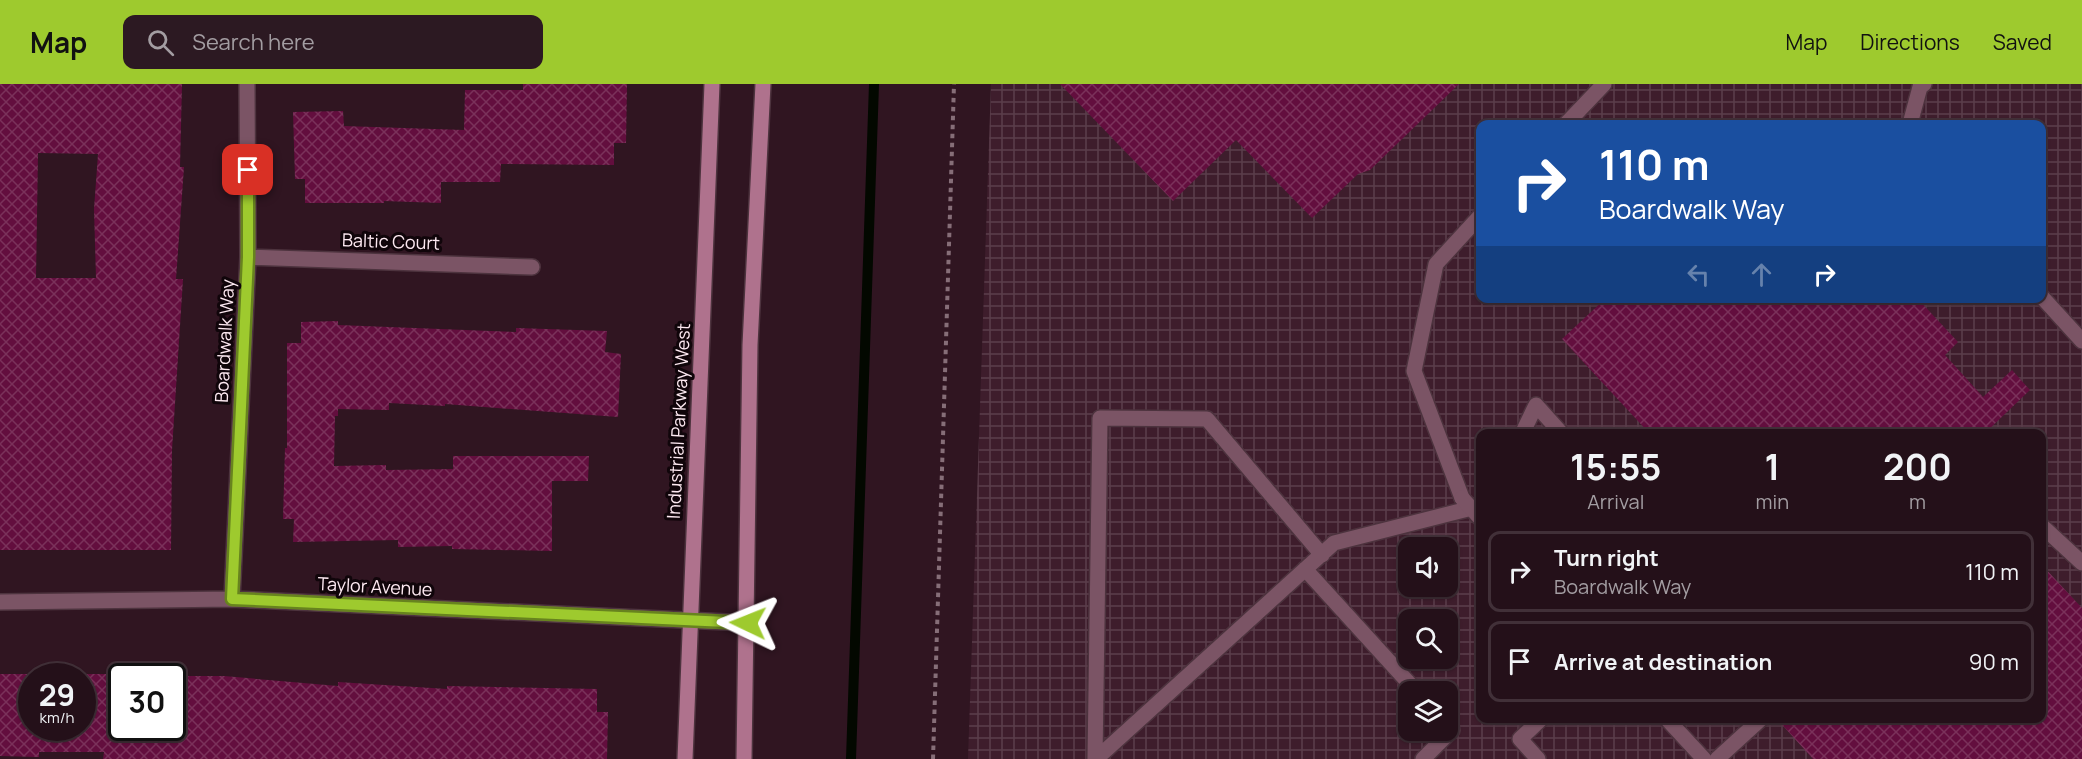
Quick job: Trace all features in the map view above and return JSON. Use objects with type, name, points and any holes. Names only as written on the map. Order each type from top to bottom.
[{"type":"main road","name":"Industrial Parkway West","points":[[685,759],[712,84]]},
{"type":"main road","points":[[744,759],[748,623],[750,345],[763,84]]},
{"type":"street","name":"Boardwalk Way","points":[[232,599],[248,257],[247,84]]},
{"type":"street","points":[[1570,120],[1604,84]]},
{"type":"street","points":[[1911,120],[1920,87],[1924,84]]},
{"type":"street","points":[[1096,759],[1334,543],[1472,508],[1414,371],[1436,264],[1476,220]]},
{"type":"street","name":"Baltic Court","points":[[248,257],[532,267]]},
{"type":"street","points":[[2046,301],[2082,341]]},
{"type":"street","points":[[1524,429],[1536,405],[1558,429]]},
{"type":"street","points":[[1096,759],[1100,418],[1207,419],[1322,555]]},
{"type":"street","points":[[2046,530],[2082,563]]},
{"type":"street","points":[[1305,569],[1407,681]]},
{"type":"street","name":"Taylor Avenue","points":[[0,602],[232,599],[748,623]]},
{"type":"street","points":[[1537,723],[1520,739],[1538,759]]},
{"type":"street","points":[[1671,723],[1704,759]]},
{"type":"street","points":[[1717,759],[1757,723]]},
{"type":"street","points":[[1423,759],[1441,741]]},
{"type":"path","points":[[933,759],[954,84]]},
{"type":"shaded area","points":[[991,84],[2082,84],[2082,759],[968,759]]},
{"type":"building","points":[[0,84],[182,84],[180,167],[184,167],[176,279],[183,279],[172,450],[171,550],[0,550]],"holes":[[[38,153],[98,154],[94,209],[96,278],[36,278]]]},
{"type":"building","points":[[523,84],[627,84],[626,143],[614,143],[614,165],[501,164],[500,182],[441,182],[441,203],[384,201],[384,203],[305,203],[305,179],[295,179],[293,112],[343,111],[344,126],[464,130],[465,90],[523,90]]},
{"type":"building","points":[[1060,84],[1459,84],[1370,170],[1358,174],[1312,218],[1236,140],[1173,201]]},
{"type":"building","points":[[1601,303],[1922,303],[1958,342],[1945,355],[1983,397],[2012,370],[2030,390],[1989,429],[1645,429],[1562,339]]},
{"type":"building","points":[[338,321],[338,325],[516,332],[516,328],[607,331],[605,352],[621,354],[618,417],[445,404],[445,406],[389,403],[389,410],[338,409],[338,416],[335,416],[334,466],[386,465],[386,470],[453,469],[453,456],[589,456],[588,481],[552,481],[552,551],[452,549],[452,546],[398,547],[398,540],[293,542],[294,519],[283,519],[285,448],[287,448],[287,343],[301,343],[301,322]]},
{"type":"building","points":[[2046,569],[2082,608],[2082,759],[1813,759],[1781,723],[2046,723]]},
{"type":"building","points":[[0,674],[18,674],[18,741],[96,741],[96,674],[108,674],[108,741],[186,741],[186,676],[224,676],[338,686],[338,682],[447,689],[447,686],[597,689],[597,712],[608,712],[607,759],[103,759],[104,752],[39,752],[39,757],[0,756]]},
{"type":"waterway","points":[[851,759],[874,84]]},
{"type":"route","points":[[248,170],[248,257],[232,599],[748,623]]}]
